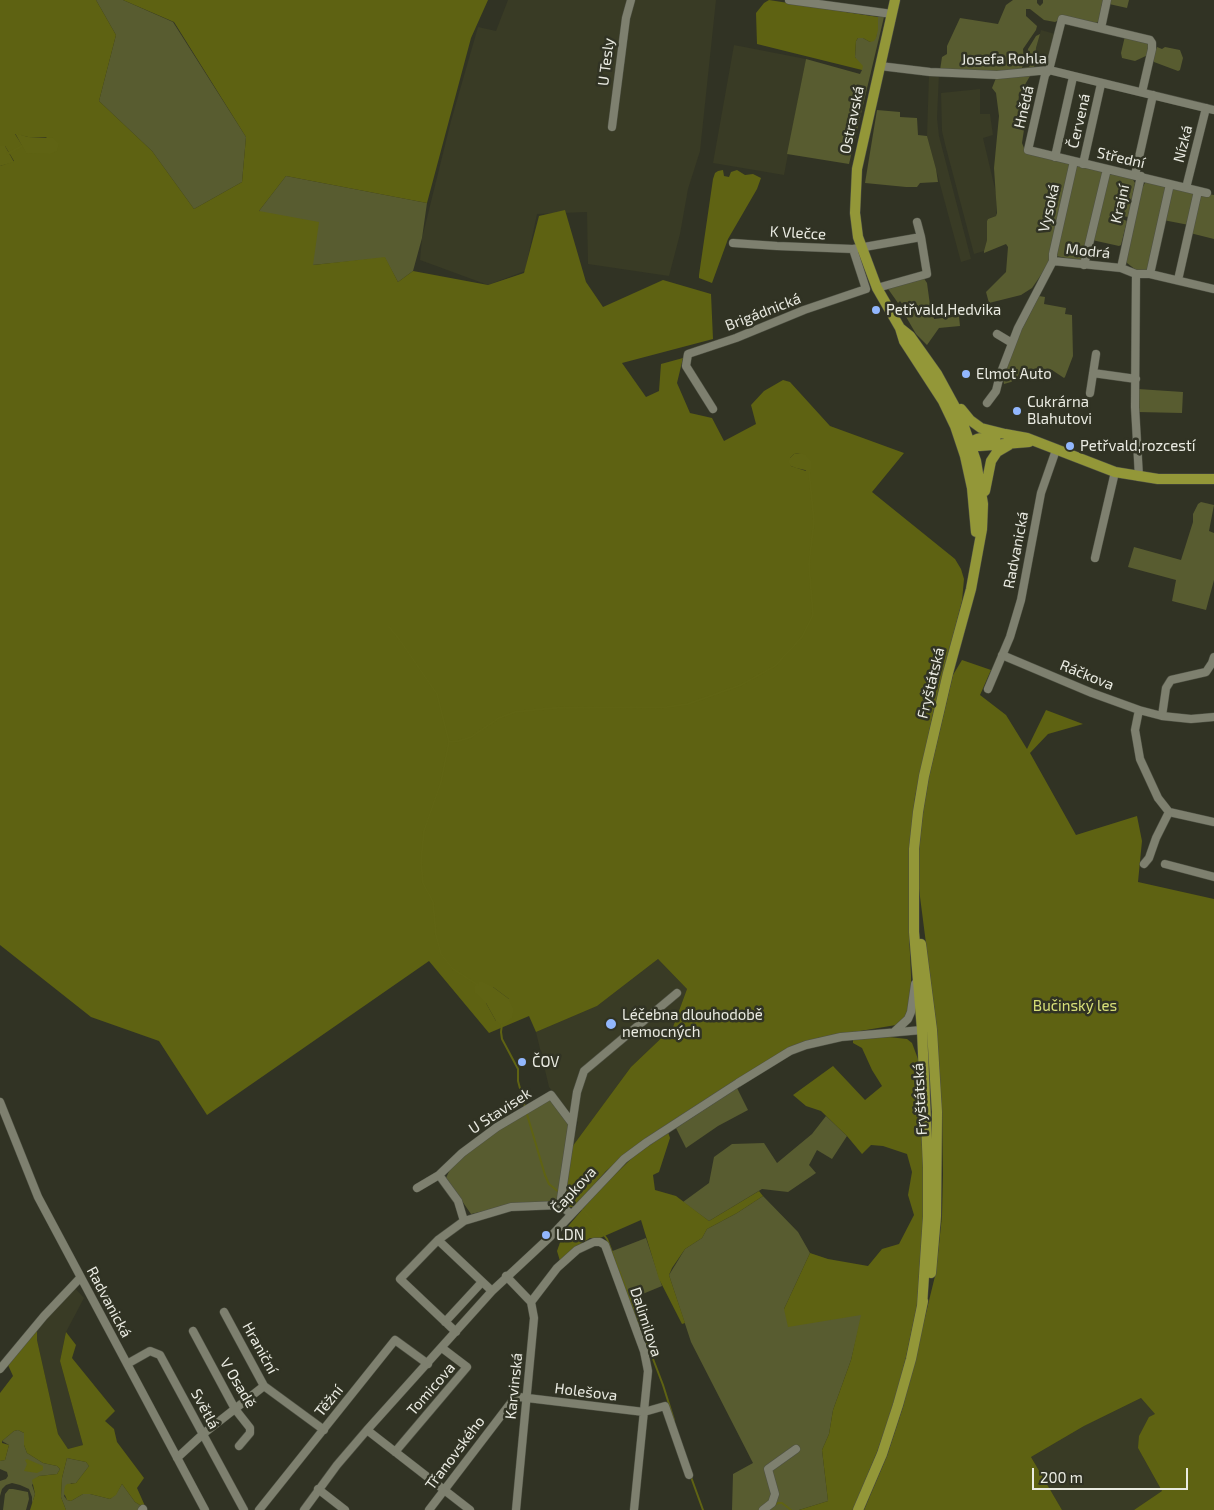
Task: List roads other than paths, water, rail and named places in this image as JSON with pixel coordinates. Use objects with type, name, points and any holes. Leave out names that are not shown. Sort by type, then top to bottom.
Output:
[{"type":"main road","name":"Ostravská","points":[[895,0],[857,169],[854,212],[858,237],[857,248],[900,328],[904,341],[943,401],[955,426],[965,456],[972,488],[978,550]]},
{"type":"main road","name":"Ostravská","points":[[900,328],[910,336],[937,374],[962,418],[980,483],[983,504],[982,529],[967,603]]},
{"type":"main road","points":[[953,402],[977,426],[987,430],[1024,437],[1115,472],[1139,477],[1174,480],[1214,479]]},
{"type":"main road","points":[[955,426],[970,444]]},
{"type":"main road","points":[[965,456],[970,444],[980,438],[1005,434]]},
{"type":"main road","points":[[983,504],[991,461],[997,452],[1013,443]]},
{"type":"main road","points":[[970,444],[1040,444]]},
{"type":"main road","name":"Fryštátská","points":[[922,1306],[928,1216],[928,1168],[922,1030],[914,932],[914,850],[924,776],[967,603]]},
{"type":"main road","name":"Fryštátská","points":[[858,1510],[882,1454],[898,1405],[911,1359],[931,1272],[936,1216],[937,1112],[930,1015],[914,890]]},
{"type":"street","name":"U Tesly","points":[[612,128],[626,18],[631,0]]},
{"type":"street","points":[[789,0],[892,14]]},
{"type":"street","points":[[1107,0],[1101,28],[1150,40],[1152,44],[1142,92]]},
{"type":"street","name":"Hnědá","points":[[1028,150],[1062,18],[1101,28]]},
{"type":"street","name":"Josefa Rohla","points":[[880,66],[930,72],[997,75],[1049,70],[1214,110]]},
{"type":"street","points":[[1055,157],[1074,77]]},
{"type":"street","name":"Červená","points":[[1083,164],[1102,84]]},
{"type":"street","name":"Krajní","points":[[1121,268],[1153,95]]},
{"type":"street","name":"Nízká","points":[[1186,188],[1206,108]]},
{"type":"street","name":"Střední","points":[[1028,150],[1206,193]]},
{"type":"street","name":"Vysoká","points":[[1053,261],[1074,162]]},
{"type":"street","points":[[1084,265],[1107,169]]},
{"type":"street","points":[[1150,274],[1170,184]]},
{"type":"street","points":[[1178,280],[1198,191]]},
{"type":"street","points":[[877,288],[927,274],[917,222]]},
{"type":"street","points":[[857,248],[921,237]]},
{"type":"street","name":"K Vlečce","points":[[733,243],[857,248]]},
{"type":"street","name":"Brigádnická","points":[[713,409],[686,366],[688,354],[736,338],[804,310],[866,290],[857,248]]},
{"type":"street","name":"Modrá","points":[[987,403],[996,391],[1012,342],[1046,271],[1053,261],[1121,268],[1136,274],[1150,274],[1214,289]]},
{"type":"street","points":[[1136,274],[1135,407],[1139,477]]},
{"type":"street","points":[[997,334],[1012,342]]},
{"type":"street","points":[[1090,393],[1096,354]]},
{"type":"street","points":[[1093,373],[1136,379]]},
{"type":"street","name":"Radvanická","points":[[1002,655],[1010,637],[1021,600],[1041,493],[1056,450]]},
{"type":"street","points":[[1095,558],[1115,472]]},
{"type":"street","points":[[988,689],[1002,655]]},
{"type":"street","name":"Ráčkova","points":[[1002,655],[1092,694],[1139,710],[1162,716],[1191,719],[1214,717]]},
{"type":"street","points":[[1162,716],[1166,688],[1171,680],[1206,672],[1214,657]]},
{"type":"street","points":[[1139,710],[1135,730],[1140,759],[1158,798],[1169,812],[1214,822]]},
{"type":"street","points":[[1144,864],[1149,858],[1156,838],[1169,812]]},
{"type":"street","points":[[1165,864],[1214,877]]},
{"type":"street","points":[[894,1032],[908,1019],[911,1012],[916,974]]},
{"type":"street","points":[[560,1205],[577,1092],[584,1071],[677,993]]},
{"type":"street","points":[[930,1015],[922,1030],[933,1052]]},
{"type":"street","name":"Čapkova","points":[[304,1510],[367,1430],[492,1291],[542,1244],[616,1167],[641,1146],[738,1082],[785,1054],[806,1045],[841,1037],[922,1030]]},
{"type":"street","name":"U Stavisek","points":[[417,1188],[439,1176],[462,1153],[497,1128],[550,1095],[572,1123]]},
{"type":"street","name":"Radvanická","points":[[0,1102],[38,1197],[205,1510]]},
{"type":"street","points":[[439,1176],[458,1201],[464,1221]]},
{"type":"street","points":[[456,1332],[400,1279],[438,1240],[464,1221],[511,1207],[560,1205],[571,1214]]},
{"type":"street","points":[[438,1240],[492,1291]]},
{"type":"street","name":"Dalimilova","points":[[532,1302],[557,1268],[577,1250],[594,1242],[600,1242],[605,1245],[644,1351],[648,1371],[634,1510]]},
{"type":"street","points":[[506,1276],[532,1302]]},
{"type":"street","points":[[0,1369],[44,1316],[80,1278]]},
{"type":"street","points":[[445,1322],[482,1282]]},
{"type":"street","name":"Karvinská","points":[[516,1510],[534,1318],[532,1302]]},
{"type":"street","name":"Hraniční","points":[[224,1312],[264,1386],[324,1430]]},
{"type":"street","name":"V Osadě","points":[[193,1331],[234,1409],[250,1428],[250,1433],[240,1446]]},
{"type":"street","name":"Těžní","points":[[259,1510],[395,1340],[428,1364]]},
{"type":"street","name":"Tomicova","points":[[395,1452],[467,1367],[442,1348]]},
{"type":"street","name":"Světlá","points":[[127,1364],[150,1351],[160,1355],[244,1510]]},
{"type":"street","points":[[178,1458],[203,1434],[264,1386]]},
{"type":"street","name":"Třanovského","points":[[429,1510],[513,1400],[519,1397],[526,1398]]},
{"type":"street","name":"Holešova","points":[[526,1398],[644,1412],[665,1406],[689,1475]]},
{"type":"street","points":[[367,1430],[470,1510]]},
{"type":"street","points":[[763,1510],[772,1503],[775,1494],[768,1469],[796,1449]]},
{"type":"street","points":[[318,1490],[345,1510]]},
{"type":"waterway","points":[[7,154],[22,146]]},
{"type":"waterway","points":[[478,985],[453,969],[441,954],[436,935],[433,902],[423,883],[421,861],[424,831],[441,782],[449,742],[471,737],[499,718],[515,712],[553,708],[667,707],[688,704],[741,685],[775,666],[802,637],[813,615],[809,564],[814,521],[809,471]]},
{"type":"waterway","points":[[389,627],[437,694],[449,742]]},
{"type":"waterway","points":[[502,1024],[502,1039],[518,1069],[518,1081],[525,1107]]},
{"type":"waterway","points":[[526,1111],[545,1175],[549,1184],[560,1193]]},
{"type":"waterway","points":[[564,1196],[576,1204]]},
{"type":"waterway","points":[[580,1207],[593,1221]]},
{"type":"waterway","points":[[598,1227],[607,1239],[663,1385],[674,1420]]},
{"type":"waterway","points":[[691,1477],[703,1510]]},
{"type":"waterway","points":[[774,1505],[782,1503],[791,1510]]},
{"type":"place","name":"Petřvald,Hedvika","points":[[876,310]]},
{"type":"place","name":"Elmot Auto","points":[[966,374]]},
{"type":"place","name":"Cukrárna Blahutovi","points":[[1017,411]]},
{"type":"place","name":"Petřvald,rozcestí","points":[[1070,446]]},
{"type":"place","name":"Léčebna dlouhodobě nemocných","points":[[611,1024]]},
{"type":"place","name":"ČOV","points":[[522,1062]]},
{"type":"place","name":"LDN","points":[[546,1235]]},
{"type":"park label","name":"Bučinský les","points":[[1075,1006]]}]
